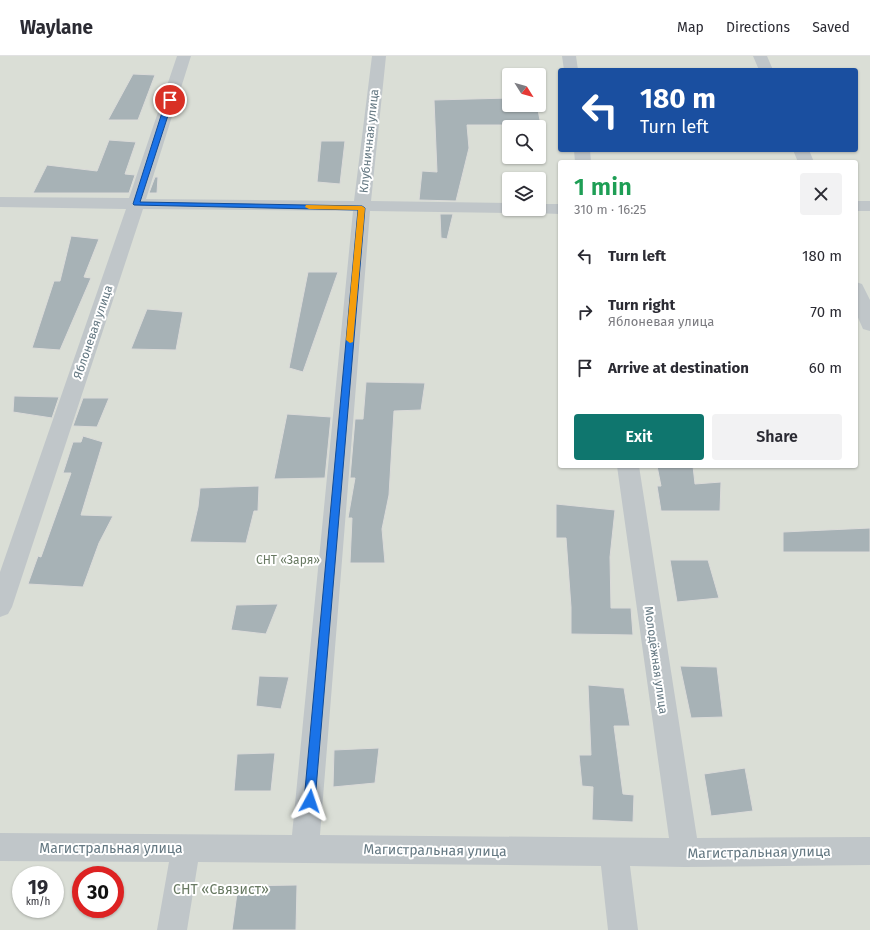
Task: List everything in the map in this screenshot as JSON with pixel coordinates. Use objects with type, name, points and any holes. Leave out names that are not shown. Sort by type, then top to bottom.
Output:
[{"type":"street","name":"Яблоневая улица","points":[[0,607],[136,204],[184,56]]},
{"type":"street","name":"Клубничная улица","points":[[306,848],[362,208],[378,56]]},
{"type":"street","points":[[569,56],[571,68]]},
{"type":"street","points":[[760,56],[765,68]]},
{"type":"street","points":[[0,202],[362,208],[502,208]]},
{"type":"street","points":[[858,206],[870,206]]},
{"type":"street","points":[[546,208],[558,209]]},
{"type":"street","points":[[858,293],[870,325]]},
{"type":"street","name":"Молодёжная улица","points":[[628,468],[685,853]]},
{"type":"street","name":"Магистральная улица","points":[[0,848],[306,848],[685,853],[870,851]]},
{"type":"street","points":[[172,930],[186,848]]},
{"type":"street","points":[[614,852],[623,930]]},
{"type":"green space","name":"СНТ «Заря»","points":[[0,56],[870,56],[870,930],[0,930]]},
{"type":"building","points":[[133,74],[155,75],[138,120],[108,120]]},
{"type":"building","points":[[502,98],[502,112],[538,112],[540,120],[502,120],[502,125],[467,125],[469,148],[456,201],[419,200],[422,171],[437,172],[434,100]]},
{"type":"building","points":[[109,140],[136,142],[125,174],[135,175],[129,193],[33,193],[47,165],[97,171]]},
{"type":"building","points":[[321,141],[345,141],[340,184],[317,182]]},
{"type":"building","points":[[155,177],[158,177],[157,193],[149,193]]},
{"type":"building","points":[[440,214],[453,214],[447,239],[441,238]]},
{"type":"building","points":[[71,236],[99,239],[84,277],[91,278],[60,350],[32,348],[54,281],[60,281]]},
{"type":"building","points":[[308,272],[338,272],[303,372],[289,368]]},
{"type":"building","points":[[147,309],[183,312],[176,350],[131,349]]},
{"type":"building","points":[[366,382],[425,383],[421,410],[394,411],[389,495],[382,529],[385,563],[350,563],[352,518],[348,518],[355,478],[350,478],[355,419],[363,419]]},
{"type":"building","points":[[14,396],[59,397],[52,418],[13,412]]},
{"type":"building","points":[[83,398],[109,398],[97,427],[73,426]]},
{"type":"building","points":[[287,414],[331,417],[325,478],[274,479]]},
{"type":"building","points":[[83,436],[103,442],[81,515],[113,516],[99,543],[83,587],[28,584],[38,556],[41,557],[71,473],[63,473],[73,442],[81,442]]},
{"type":"building","points":[[657,468],[693,468],[695,484],[721,482],[720,511],[661,511],[657,486],[661,486]]},
{"type":"building","points":[[259,486],[258,511],[254,511],[246,543],[190,542],[198,507],[200,488]]},
{"type":"building","points":[[556,504],[615,510],[610,557],[611,608],[631,608],[633,635],[571,634],[571,607],[566,538],[556,538]]},
{"type":"building","points":[[870,528],[870,552],[783,552],[783,532]]},
{"type":"building","points":[[670,560],[708,560],[719,598],[677,602]]},
{"type":"building","points":[[278,604],[266,634],[231,630],[236,605]]},
{"type":"building","points":[[680,666],[717,667],[723,717],[691,718]]},
{"type":"building","points":[[259,676],[289,677],[281,709],[256,706]]},
{"type":"building","points":[[588,685],[624,688],[630,726],[614,726],[623,794],[634,795],[633,822],[592,820],[593,787],[582,786],[579,755],[591,755]]},
{"type":"building","points":[[379,748],[375,783],[333,787],[334,750]]},
{"type":"building","points":[[275,753],[271,791],[234,791],[237,754]]},
{"type":"building","points":[[745,768],[753,811],[711,816],[704,774]]},
{"type":"building","points":[[297,885],[296,930],[232,930],[238,886]]},
{"type":"slow traffic","points":[[309,207],[362,208],[350,340]]},
{"type":"route","points":[[170,100],[136,204],[362,208],[310,801]]},
{"type":"park label","name":"СНТ «Связист»","points":[[221,889]]}]
